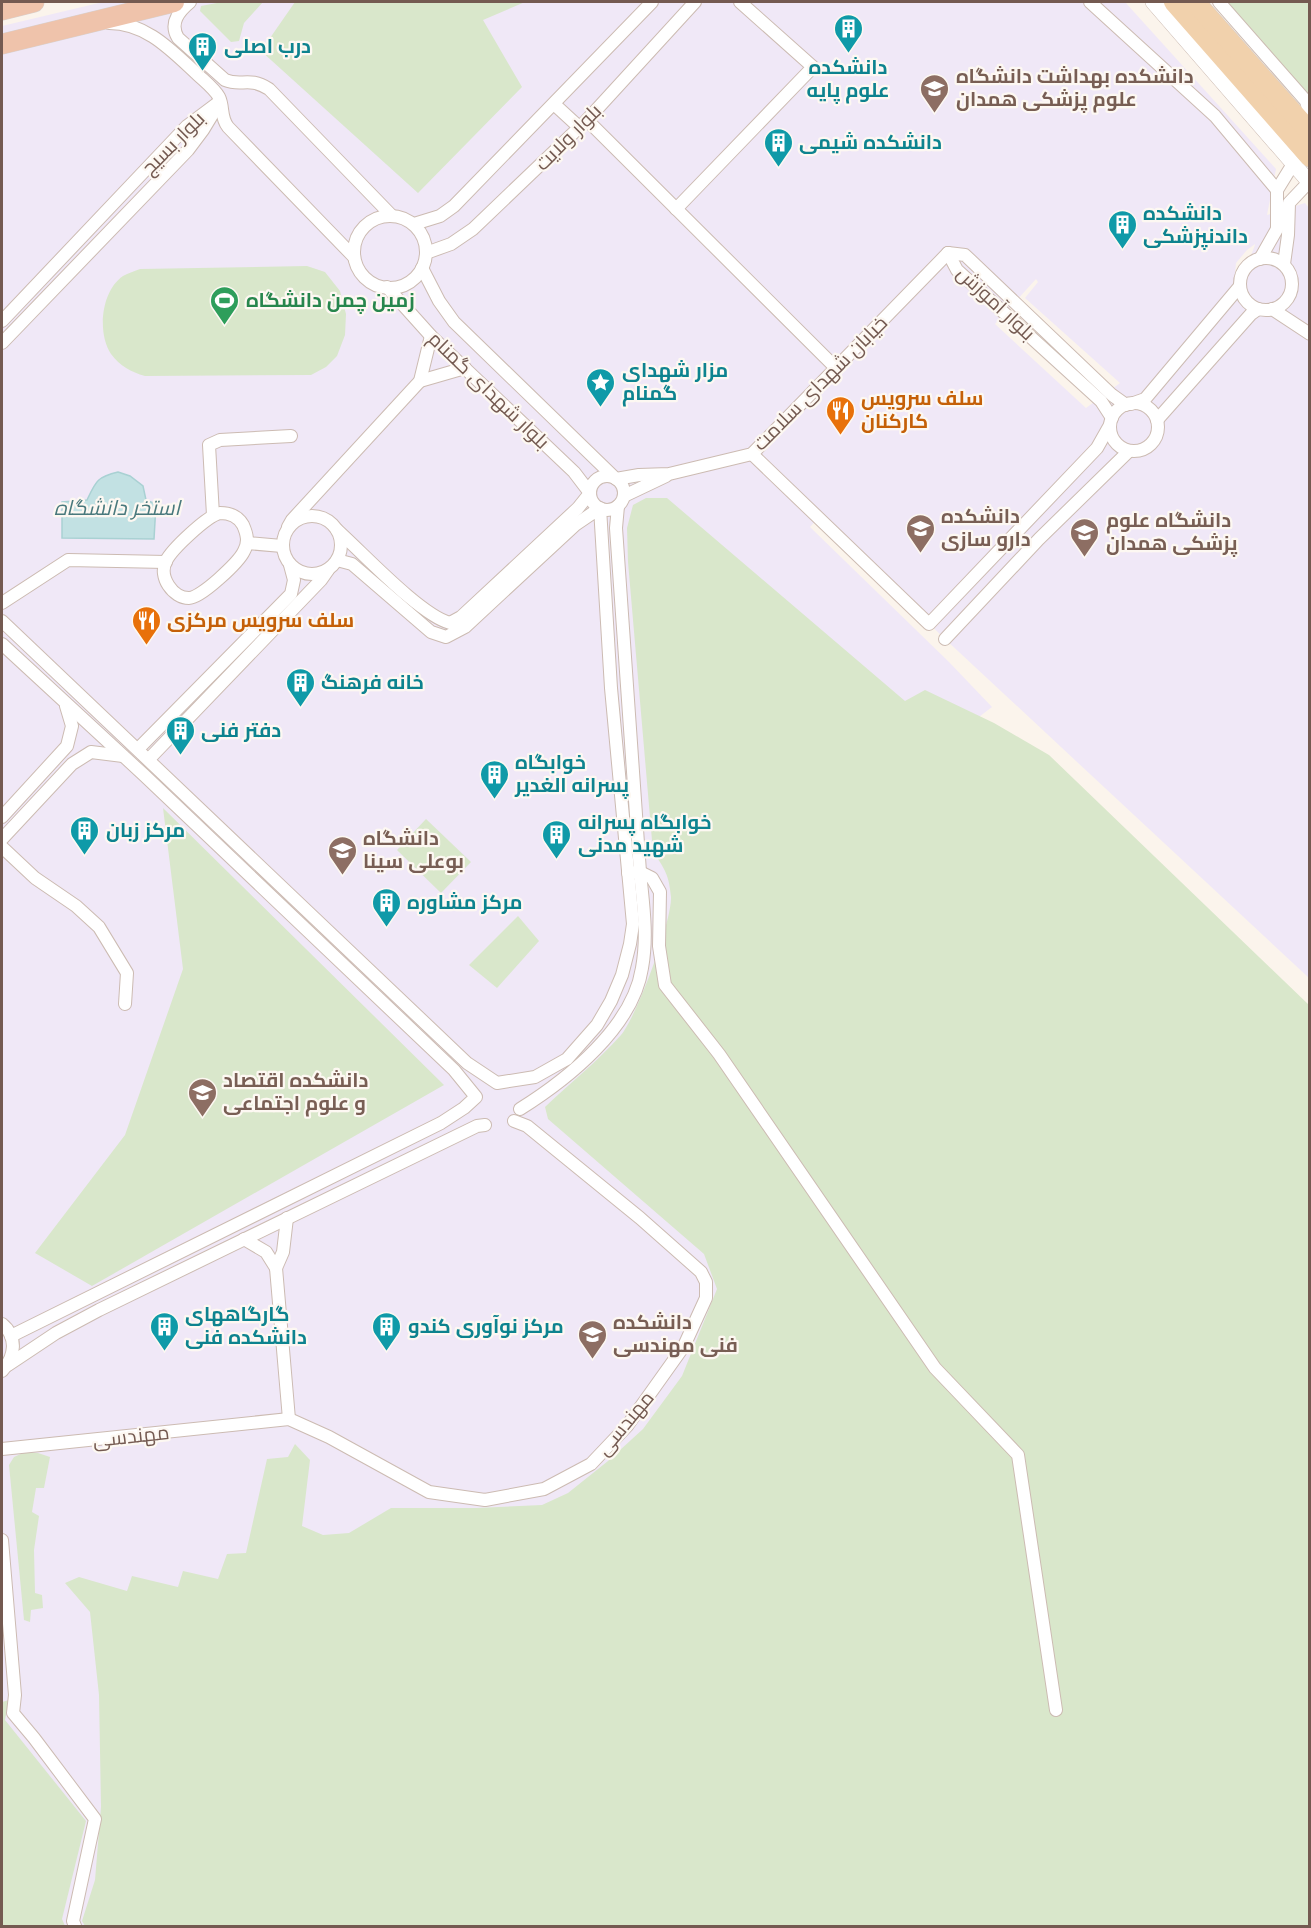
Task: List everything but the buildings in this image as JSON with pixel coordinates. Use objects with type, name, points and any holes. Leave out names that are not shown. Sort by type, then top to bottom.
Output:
[{"type":"highway","points":[[2,10],[34,2]]},
{"type":"highway","points":[[2,44],[174,2]]},
{"type":"main road","points":[[1174,2],[1303,158]]},
{"type":"main road","points":[[1195,2],[1310,132]]},
{"type":"street","points":[[190,2],[182,9],[176,20],[175,31],[178,38],[225,80],[233,83],[257,82],[269,89],[392,216]]},
{"type":"street","name":"بلوار ولایت","points":[[414,224],[440,216],[454,206],[652,2]]},
{"type":"street","points":[[676,209],[813,68],[740,2]]},
{"type":"street","points":[[1090,2],[1215,116],[1278,190]]},
{"type":"street","points":[[1153,2],[1303,158],[1309,183],[1289,203],[1284,264]]},
{"type":"street","points":[[1219,2],[1306,101],[1310,115]]},
{"type":"street","name":"بلوار ولایت","points":[[426,254],[451,244],[473,229],[583,124],[691,3]]},
{"type":"street","points":[[87,24],[119,23],[147,32],[173,52],[215,92],[220,101],[222,118],[228,128],[354,257]]},
{"type":"street","name":"بلوار بسیج","points":[[2,321],[187,126],[220,101]]},
{"type":"street","name":"بلوار بسیج","points":[[2,343],[188,150],[220,101]]},
{"type":"street","points":[[555,104],[583,124],[676,209],[836,368]]},
{"type":"street","points":[[1260,258],[1277,229],[1278,190],[1303,158]]},
{"type":"street","points":[[392,216],[404,218],[414,224],[421,232],[425,243],[426,254],[422,268],[411,281],[402,286],[387,287],[371,283],[357,267],[354,257],[357,239],[367,224],[377,218],[392,216]]},
{"type":"street","name":"خیابان شهدای سلامت","points":[[616,479],[639,475],[669,474],[752,454],[948,253]]},
{"type":"street","name":"بلوار آموزش","points":[[948,253],[965,255],[1112,395],[1128,404]]},
{"type":"street","name":"بلوار آموزش","points":[[948,253],[957,270],[1101,401],[1111,421]]},
{"type":"street","points":[[752,454],[929,624],[1097,448],[1116,412],[1128,404],[1145,399],[1240,286],[1243,272],[1253,261],[1260,258],[1276,260],[1284,264],[1292,278],[1290,294],[1280,306],[1272,309],[1258,309],[1251,314],[1156,420]]},
{"type":"street","name":"بلوار شهدای گمنام","points":[[422,268],[439,301],[454,322],[616,479]]},
{"type":"street","points":[[1240,286],[1246,300],[1258,309]]},
{"type":"street","name":"بلوار شهدای گمنام","points":[[387,287],[431,336],[574,472],[590,493]]},
{"type":"street","points":[[1012,319],[1022,309]]},
{"type":"street","points":[[1272,309],[1310,334]]},
{"type":"street","points":[[138,749],[291,594],[294,580],[290,565],[284,556],[283,536],[292,520],[420,381],[431,336]]},
{"type":"street","points":[[420,381],[465,368]]},
{"type":"street","points":[[945,639],[1039,539],[1129,451],[1145,448],[1152,443],[1158,428],[1156,420],[1149,409],[1137,404],[1128,404]]},
{"type":"street","points":[[1111,421],[1111,432],[1117,444],[1129,451]]},
{"type":"street","points":[[213,515],[209,444],[220,440],[291,436]]},
{"type":"street","name":"خیابان شهدای سلامت","points":[[621,501],[669,474]]},
{"type":"street","points":[[2,621],[467,1063],[497,1083],[535,1077],[567,1059],[597,1025],[622,975],[633,924],[634,872],[616,528],[622,487],[616,479],[606,476],[597,480],[578,508],[461,617],[450,623],[440,620],[405,592],[323,517],[304,516],[295,520],[288,527]]},
{"type":"street","points":[[590,493],[593,502],[600,508],[609,510],[621,501]]},
{"type":"street","points":[[337,560],[352,564],[431,632],[446,637],[465,627],[575,525],[600,508]]},
{"type":"street","points":[[520,1109],[546,1093],[607,1037],[628,1007],[642,970],[646,928],[634,872],[611,688],[600,508]]},
{"type":"street","points":[[227,513],[240,521],[247,533],[247,543],[243,554],[205,591],[196,596],[188,598],[179,596],[170,589],[164,577],[166,562],[202,522],[213,515],[227,513]]},
{"type":"street","points":[[149,759],[321,580],[337,560],[341,545],[338,530]]},
{"type":"street","points":[[247,543],[282,546]]},
{"type":"street","points":[[2,603],[69,560],[166,562]]},
{"type":"street","points":[[290,565],[308,574],[318,574],[328,570]]},
{"type":"street","points":[[2,645],[123,756],[454,1070],[476,1097],[441,1123],[11,1336]]},
{"type":"street","points":[[2,817],[67,746],[72,726],[66,705]]},
{"type":"street","points":[[2,839],[72,764],[91,752],[123,756]]},
{"type":"street","points":[[2,847],[34,878],[76,906],[99,927],[127,973],[125,1004]]},
{"type":"street","points":[[634,872],[652,878],[660,892],[659,946],[665,985],[719,1054],[935,1368],[1018,1455],[1056,1710]]},
{"type":"street","name":"مهندسی","points":[[2,1449],[289,1419],[329,1437],[429,1492],[485,1500],[544,1489],[591,1464],[627,1426],[684,1346],[706,1298],[706,1282],[701,1272],[640,1218],[527,1126],[514,1121]]},
{"type":"street","points":[[5,1368],[56,1333],[287,1218],[477,1126],[485,1125]]},
{"type":"street","points":[[276,1268],[283,1252],[287,1218]]},
{"type":"street","points":[[244,1239],[266,1252],[276,1268],[289,1419]]},
{"type":"street","points":[[2,1324],[11,1336],[13,1346],[12,1356],[5,1368]]},
{"type":"street","points":[[2,1540],[15,1695],[13,1713],[95,1820],[73,1921],[75,1926]]},
{"type":"street","points":[[2,1696],[15,1695]]},
{"type":"shaded area","name":"دانشگاه بوعلی سینا","points":[[103,2],[1125,2],[1276,169],[1267,215],[1305,203],[1309,208],[1309,978],[945,639],[819,517],[810,527],[992,707],[937,749],[730,1181],[739,1926],[2,1926],[2,26]],"holes":[[[1255,245],[1232,305],[1236,263]],[[1036,279],[1038,282],[1025,298],[1120,383],[1086,408],[995,324]]]},
{"type":"green space","points":[[222,2],[263,2],[244,23],[239,41],[231,42],[200,11],[201,6]]},
{"type":"green space","points":[[295,2],[525,2],[483,20],[522,87],[418,193],[261,51]]},
{"type":"green space","points":[[1226,2],[1309,2],[1309,98]]},
{"type":"green space","name":"زمین چمن دانشگاه","points":[[307,266],[325,272],[340,291],[346,314],[345,335],[337,356],[326,367],[311,375],[145,376],[122,365],[111,354],[107,345],[103,324],[106,302],[116,283],[129,273],[140,269]]},
{"type":"green space","points":[[646,498],[667,498],[905,701],[925,690],[994,723],[1049,755],[1309,1005],[1309,1926],[85,1926],[82,1921],[95,1880],[101,1807],[99,1695],[90,1612],[65,1583],[79,1577],[127,1591],[132,1576],[178,1587],[183,1571],[218,1579],[227,1554],[246,1553],[267,1459],[288,1457],[295,1444],[310,1460],[302,1526],[323,1535],[349,1533],[391,1508],[542,1505],[568,1493],[643,1429],[682,1376],[717,1289],[704,1254],[548,1119],[545,1107],[603,1054],[628,1025],[660,946],[670,909],[668,878],[653,852],[628,562],[627,528],[633,505]]},
{"type":"green space","points":[[163,808],[444,1085],[92,1286],[35,1253],[125,1135],[183,969]]},
{"type":"green space","points":[[426,819],[471,862],[441,893],[397,850]]},
{"type":"green space","points":[[518,916],[539,941],[497,988],[469,965]]},
{"type":"green space","points":[[25,1452],[50,1457],[44,1488],[36,1488],[32,1512],[39,1516],[34,1550],[35,1593],[42,1595],[43,1608],[31,1610],[30,1622],[24,1620],[9,1465],[14,1457]]},
{"type":"green space","points":[[9,1700],[5,1720],[86,1821],[62,1919],[65,1926],[2,1926],[2,1702]]},
{"type":"water","name":"استخر دانشگاه","points":[[118,472],[130,476],[143,486],[146,500],[156,504],[154,539],[62,538],[62,502],[87,500],[98,481]]},
{"type":"place","name":"دانشکده علوم پایه","points":[[848,54]]},
{"type":"place","name":"درب اصلی","points":[[203,72]]},
{"type":"place","name":"دانشکده بهداشت دانشگاه علوم پزشکی همدان","points":[[935,114]]},
{"type":"place","name":"دانشکده شیمی","points":[[778,168]]},
{"type":"place","name":"دانشکده داندنپزشکی","points":[[1122,250]]},
{"type":"place","name":"زمین چمن دانشگاه","points":[[225,326]]},
{"type":"place","name":"مزار شهدای گمنام","points":[[601,408]]},
{"type":"place","name":"سلف سرویس کارکنان","points":[[840,436]]},
{"type":"place","name":"دانشکده دارو سازی","points":[[920,554]]},
{"type":"place","name":"دانشگاه علوم پزشکی همدان","points":[[1085,558]]},
{"type":"place","name":"سلف سرویس مرکزی","points":[[146,646]]},
{"type":"place","name":"خانه فرهنگ","points":[[300,708]]},
{"type":"place","name":"دفتر فنی","points":[[180,756]]},
{"type":"place","name":"خوابگاه پسرانه الغدیر","points":[[494,800]]},
{"type":"place","name":"مرکز زبان","points":[[85,856]]},
{"type":"place","name":"خوابگاه پسرانه شهید مدنی","points":[[557,860]]},
{"type":"place","name":"دانشگاه بوعلی سینا","points":[[342,876]]},
{"type":"place","name":"مرکز مشاوره","points":[[386,928]]},
{"type":"place","name":"دانشکده اقتصاد و علوم اجتماعی","points":[[202,1118]]},
{"type":"place","name":"گارگاههای دانشکده فنی","points":[[164,1352]]},
{"type":"place","name":"مرکز نوآوری کندو","points":[[387,1352]]},
{"type":"place","name":"دانشکده فنی مهندسی","points":[[592,1360]]}]
